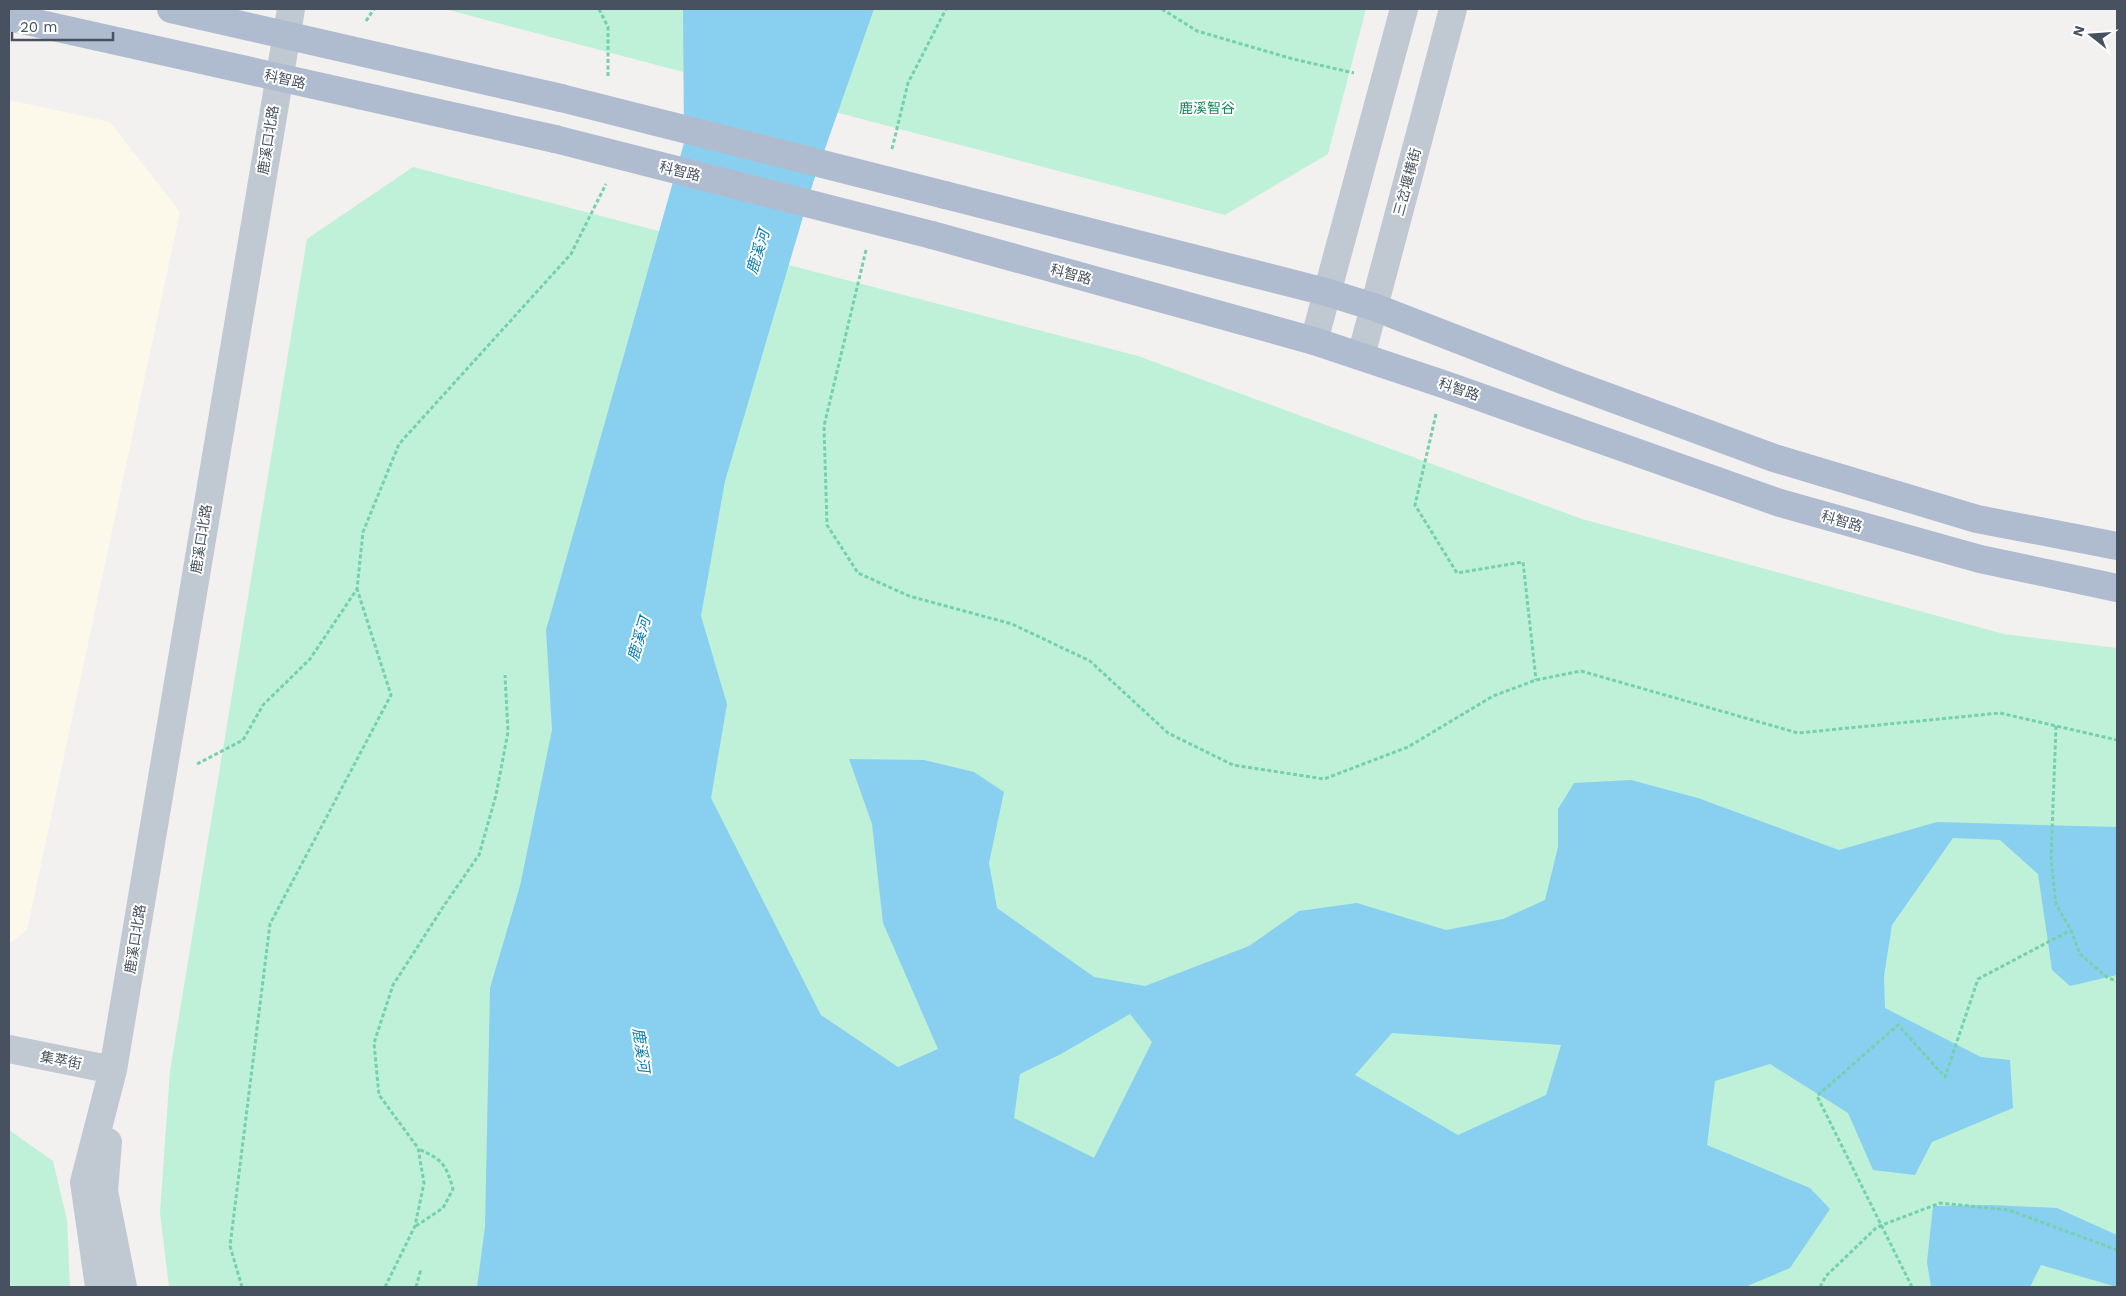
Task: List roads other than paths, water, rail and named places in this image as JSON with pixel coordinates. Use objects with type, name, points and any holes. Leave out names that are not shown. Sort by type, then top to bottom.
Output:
[{"type":"main road","points":[[171,9],[561,98],[1326,292],[1374,307],[1562,380],[1774,458],[1977,519],[2117,546]]},
{"type":"main road","name":"科智路","points":[[9,16],[555,139],[932,236],[1314,341],[1443,384],[1780,503],[1980,559],[2117,588]]},
{"type":"street","name":"鹿溪口北路","points":[[99,1287],[84,1182],[113,1070],[278,77],[291,9]]},
{"type":"street","points":[[1314,341],[1404,9]]},
{"type":"street","name":"三岔堰横街","points":[[1361,356],[1453,9]]},
{"type":"street","name":"集萃街","points":[[9,1049],[113,1070]]},
{"type":"street","name":"鹿溪口北路","points":[[113,1070],[104,1191],[123,1287]]},
{"type":"water","name":"鹿溪河","points":[[683,9],[874,9],[813,183],[725,481],[701,616],[727,704],[711,798],[821,1015],[898,1067],[938,1049],[883,923],[872,824],[849,759],[924,760],[974,772],[1004,792],[989,863],[997,908],[1094,977],[1145,986],[1249,946],[1299,911],[1357,903],[1446,930],[1503,919],[1545,900],[1558,847],[1558,809],[1574,783],[1631,780],[1698,798],[1839,850],[1937,822],[2117,827],[2117,975],[2070,986],[2052,970],[2038,874],[2000,840],[1953,838],[1892,925],[1884,976],[1885,1008],[1981,1057],[2010,1060],[2013,1108],[1932,1142],[1915,1175],[1873,1170],[1848,1113],[1770,1064],[1715,1081],[1707,1145],[1810,1188],[1830,1209],[1790,1268],[1745,1287],[477,1287],[485,1227],[490,988],[520,886],[552,730],[546,630],[684,143]],"holes":[[[1130,1014],[1152,1042],[1094,1158],[1014,1118],[1020,1074],[1061,1054]],[[1392,1033],[1561,1045],[1546,1095],[1458,1135],[1355,1075]]]},
{"type":"water","points":[[1991,1205],[2057,1208],[2117,1235],[2117,1287],[2041,1265],[2030,1287],[1931,1287],[1927,1262],[1933,1206]]},
{"type":"park label","name":"鹿溪智谷","points":[[1207,108]]}]
